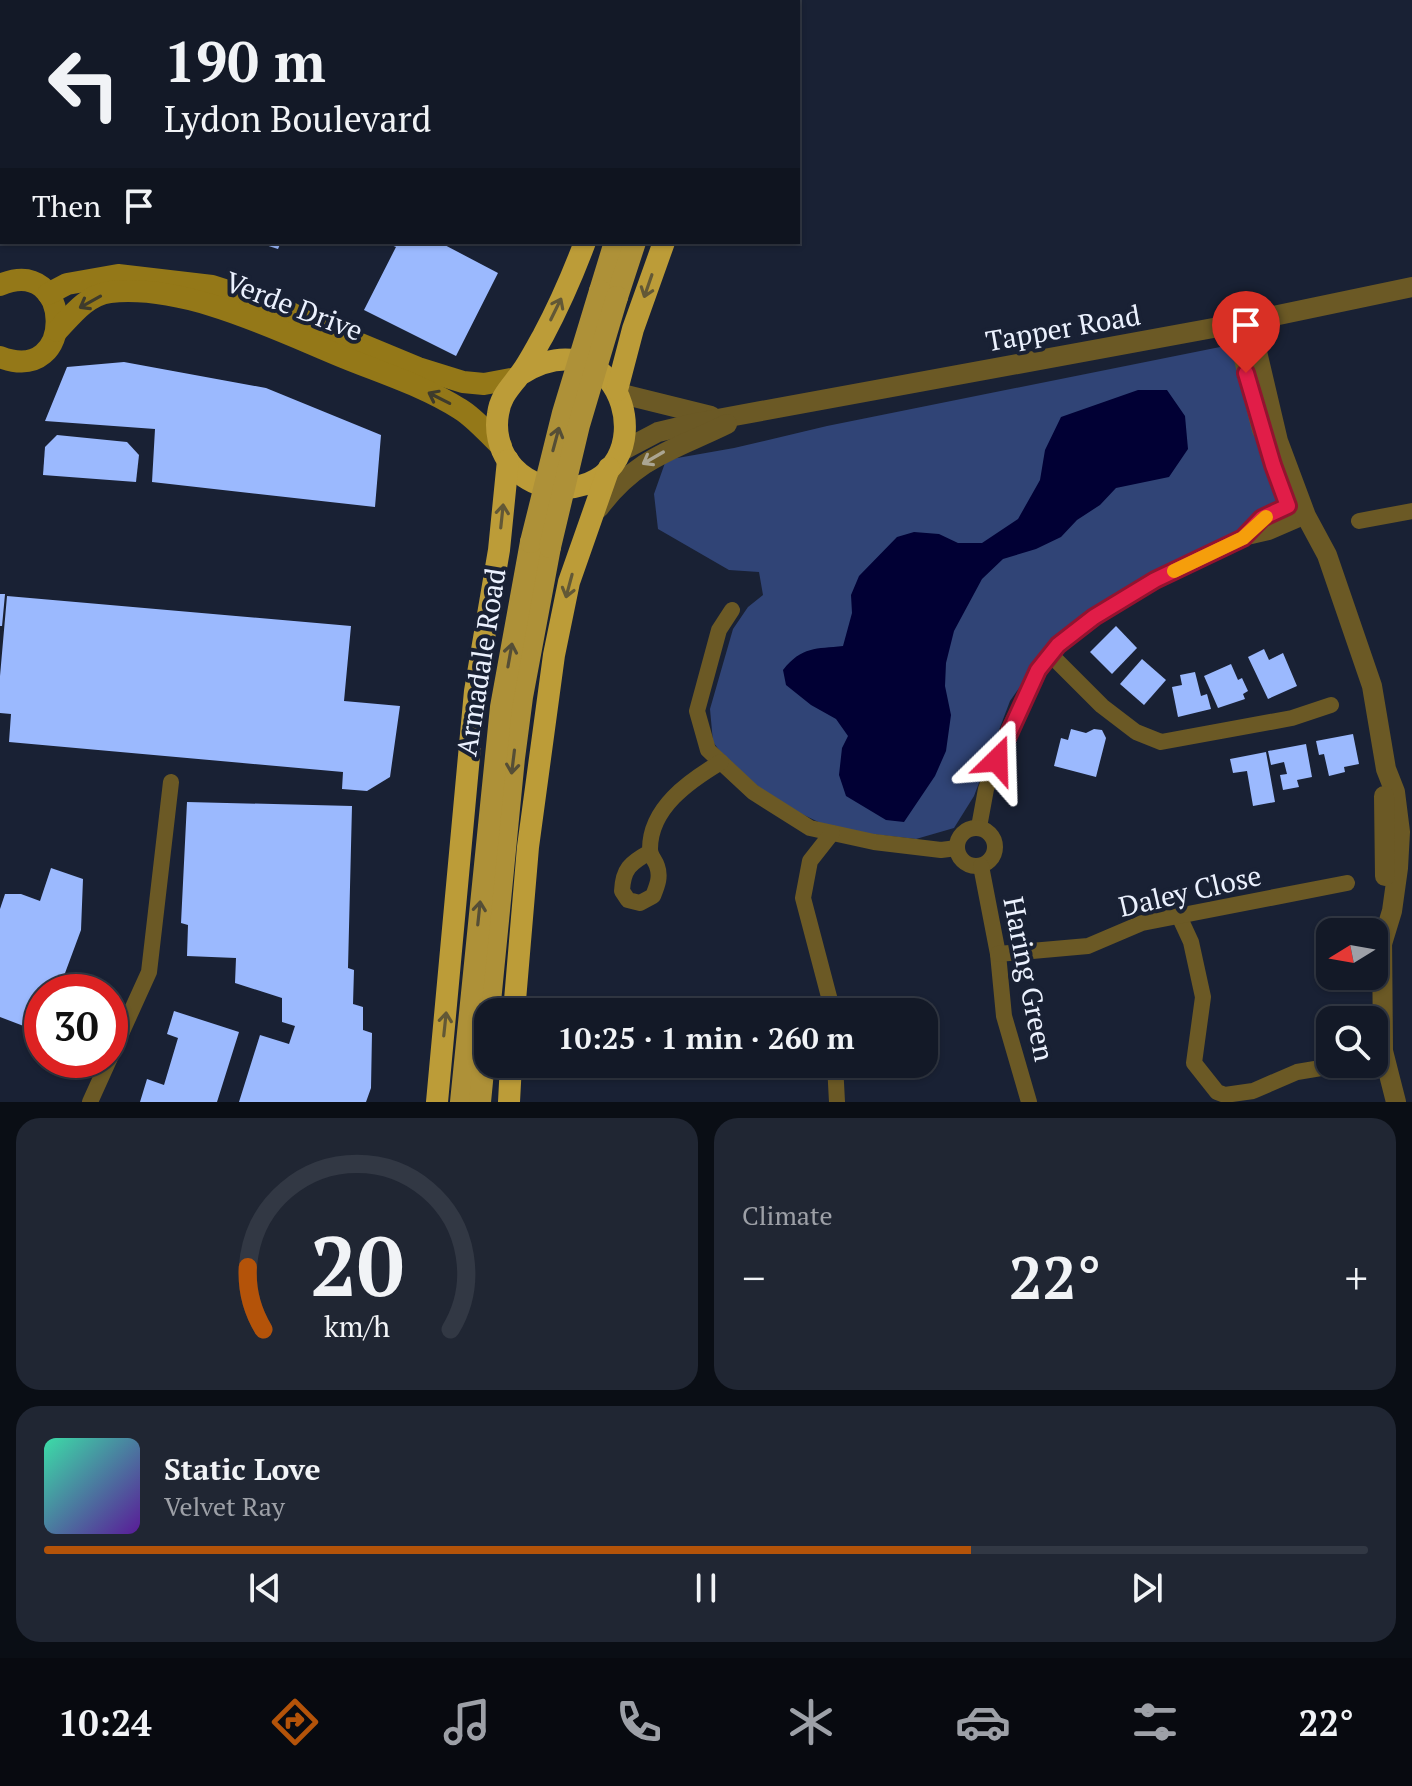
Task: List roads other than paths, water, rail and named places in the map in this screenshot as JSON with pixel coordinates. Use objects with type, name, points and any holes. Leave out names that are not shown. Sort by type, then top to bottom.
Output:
[{"type":"highway","points":[[584,244],[544,334],[502,399],[497,430],[504,453],[521,475],[537,485],[557,489],[576,488],[594,481],[615,460]]},
{"type":"highway","points":[[618,392],[633,329],[663,244]]},
{"type":"highway","points":[[515,998],[528,847],[554,655],[569,582],[626,432],[625,412],[618,392],[607,378],[592,367],[555,359],[537,364],[519,376]]},
{"type":"highway","name":"Armadale Road","points":[[437,1102],[475,691],[499,550],[504,453]]},
{"type":"highway","points":[[509,1102],[510,1078]]},
{"type":"main road","name":"Armadale Road","points":[[461,1102],[500,719],[540,544],[579,425],[608,294],[615,244]]},
{"type":"main road","name":"Armadale Road","points":[[608,294],[634,244]]},
{"type":"main road","name":"Verde Drive","points":[[48,294],[67,284],[118,275],[212,286],[284,309],[307,322],[418,368],[463,382],[484,384],[519,376]]},
{"type":"main road","points":[[0,285],[21,280],[33,283],[48,294],[58,317],[57,331]]},
{"type":"main road","name":"Verde Drive","points":[[0,357],[17,361],[43,353],[57,331],[81,304],[108,292],[159,294],[199,302],[257,320],[411,383],[462,410],[504,453]]},
{"type":"main road","name":"Armadale Road","points":[[490,998],[514,758],[540,544]]},
{"type":"main road","points":[[480,1102],[482,1078]]},
{"type":"street","name":"Tapper Road","points":[[615,460],[658,432],[1242,323],[1412,287]]},
{"type":"street","points":[[1242,323],[1267,426],[1315,562],[1340,596],[1372,686],[1386,769],[1395,792],[1399,857],[1392,911],[1381,947],[1383,1051],[1396,1102]]},
{"type":"street","name":"Tapper Road","points":[[618,392],[723,418]]},
{"type":"street","points":[[595,512],[615,486],[637,467],[669,449],[749,414]]},
{"type":"street","points":[[979,827],[986,789],[1008,731],[1038,670],[1058,645],[1094,617],[1155,580],[1243,538],[1269,532],[1297,511]]},
{"type":"street","points":[[1359,521],[1412,511]]},
{"type":"street","points":[[732,610],[719,630],[697,711],[708,750],[753,792],[810,828],[874,842],[941,850],[957,848]]},
{"type":"street","points":[[1050,654],[1102,706],[1136,732],[1161,742],[1292,718],[1331,705]]},
{"type":"street","points":[[650,852],[655,820],[690,781],[721,762]]},
{"type":"street","points":[[128,1019],[149,972],[171,782]]},
{"type":"street","points":[[979,827],[992,835],[996,843],[993,857],[981,866],[970,865],[959,857],[957,848],[960,836],[969,828],[979,827]]},
{"type":"street","points":[[829,998],[803,898],[810,861],[832,833]]},
{"type":"street","name":"Haring Green","points":[[981,866],[998,954],[1004,1016],[1029,1102]]},
{"type":"street","name":"Daley Close","points":[[998,954],[1088,946],[1142,923],[1347,883]]},
{"type":"street","points":[[1179,916],[1191,942],[1203,997],[1194,1063],[1217,1092],[1225,1095],[1253,1091],[1297,1072],[1316,1069]]},
{"type":"street","points":[[90,1102],[101,1078]]},
{"type":"street","points":[[836,1078],[837,1102]]}]
